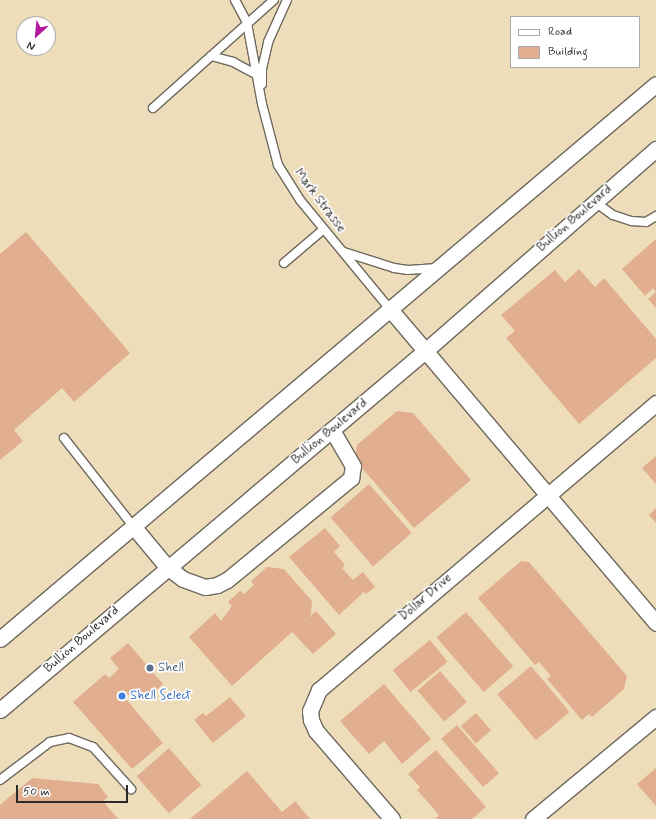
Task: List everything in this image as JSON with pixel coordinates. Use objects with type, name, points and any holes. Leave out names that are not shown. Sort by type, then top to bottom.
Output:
[{"type":"street","points":[[0,639],[318,371],[389,308],[656,84]]},
{"type":"street","name":"Bullion Boulevard","points":[[0,710],[167,567],[425,351],[656,149]]},
{"type":"street","points":[[389,308],[656,623]]},
{"type":"street","name":"Dollar Drive","points":[[392,819],[316,731],[310,720],[312,703],[319,690],[656,403]]},
{"type":"street","points":[[133,526],[167,567],[197,585],[205,588],[217,585],[227,580],[330,497],[351,478],[353,472],[351,461],[332,430]]},
{"type":"street","points":[[533,819],[656,717]]},
{"type":"lane","name":"Mark Strasse","points":[[235,0],[247,23],[262,104],[278,165],[300,200],[389,308]]},
{"type":"lane","points":[[152,108],[274,0]]},
{"type":"lane","points":[[262,104],[262,69],[268,42],[287,0]]},
{"type":"lane","points":[[211,56],[234,62],[256,74]]},
{"type":"lane","points":[[595,202],[613,215],[632,221],[646,222],[656,216]]},
{"type":"lane","points":[[284,263],[324,228]]},
{"type":"lane","points":[[341,251],[394,268],[408,270],[438,267]]},
{"type":"lane","points":[[64,438],[133,526]]},
{"type":"lane","points":[[0,780],[50,742],[69,738],[93,747],[131,789]]},
{"type":"building","points":[[26,232],[130,353],[74,402],[62,388],[14,430],[23,441],[0,460],[0,254]]},
{"type":"building","points":[[656,239],[656,292],[653,288],[645,296],[622,269]]},
{"type":"building","points":[[579,269],[595,287],[604,278],[656,339],[656,358],[579,424],[506,338],[515,331],[501,315],[555,270],[565,282]]},
{"type":"building","points":[[656,292],[656,308],[648,299]]},
{"type":"building","points":[[397,411],[413,413],[471,480],[414,528],[355,460],[357,445]]},
{"type":"building","points":[[656,456],[656,484],[642,468]]},
{"type":"building","points":[[369,484],[412,533],[373,567],[331,517]]},
{"type":"building","points":[[656,508],[656,523],[649,515]]},
{"type":"building","points":[[325,528],[340,546],[334,552],[345,565],[342,568],[353,580],[363,572],[375,587],[366,594],[364,592],[339,615],[289,557]]},
{"type":"building","points":[[521,561],[529,562],[627,676],[624,689],[592,717],[589,714],[582,720],[547,679],[551,676],[539,662],[535,665],[478,598]]},
{"type":"building","points":[[267,567],[284,569],[312,601],[311,615],[295,630],[316,611],[336,634],[313,654],[292,632],[232,686],[189,637],[215,613],[221,621],[232,606],[228,602],[240,591],[244,594],[254,585],[251,581]]},
{"type":"building","points":[[466,612],[513,666],[484,692],[437,638]]},
{"type":"building","points":[[430,640],[448,662],[410,692],[393,670]]},
{"type":"building","points":[[128,643],[163,684],[146,699],[136,688],[125,698],[163,743],[132,769],[73,702],[105,674],[109,678],[119,669],[110,658]]},
{"type":"building","points":[[531,666],[570,712],[536,740],[497,694]]},
{"type":"building","points":[[440,671],[467,702],[444,722],[417,691]]},
{"type":"building","points":[[384,684],[431,739],[402,764],[384,741],[369,754],[340,721]]},
{"type":"building","points":[[230,697],[246,716],[213,743],[194,720],[203,713],[206,716]]},
{"type":"building","points":[[476,713],[491,730],[476,743],[461,726]]},
{"type":"building","points":[[457,725],[499,773],[483,787],[441,739]]},
{"type":"building","points":[[169,748],[201,785],[169,813],[137,776]]},
{"type":"building","points":[[436,750],[486,807],[472,819],[435,819],[439,815],[417,790],[420,787],[408,774]]},
{"type":"building","points":[[656,768],[656,806],[637,784]]},
{"type":"building","points":[[247,771],[282,812],[295,801],[310,819],[190,819]]},
{"type":"building","points":[[32,778],[98,784],[108,797],[103,801],[118,819],[0,819],[0,805]]},
{"type":"place","name":"Shell","points":[[150,668]]},
{"type":"place","name":"Shell Select","points":[[122,696]]}]
